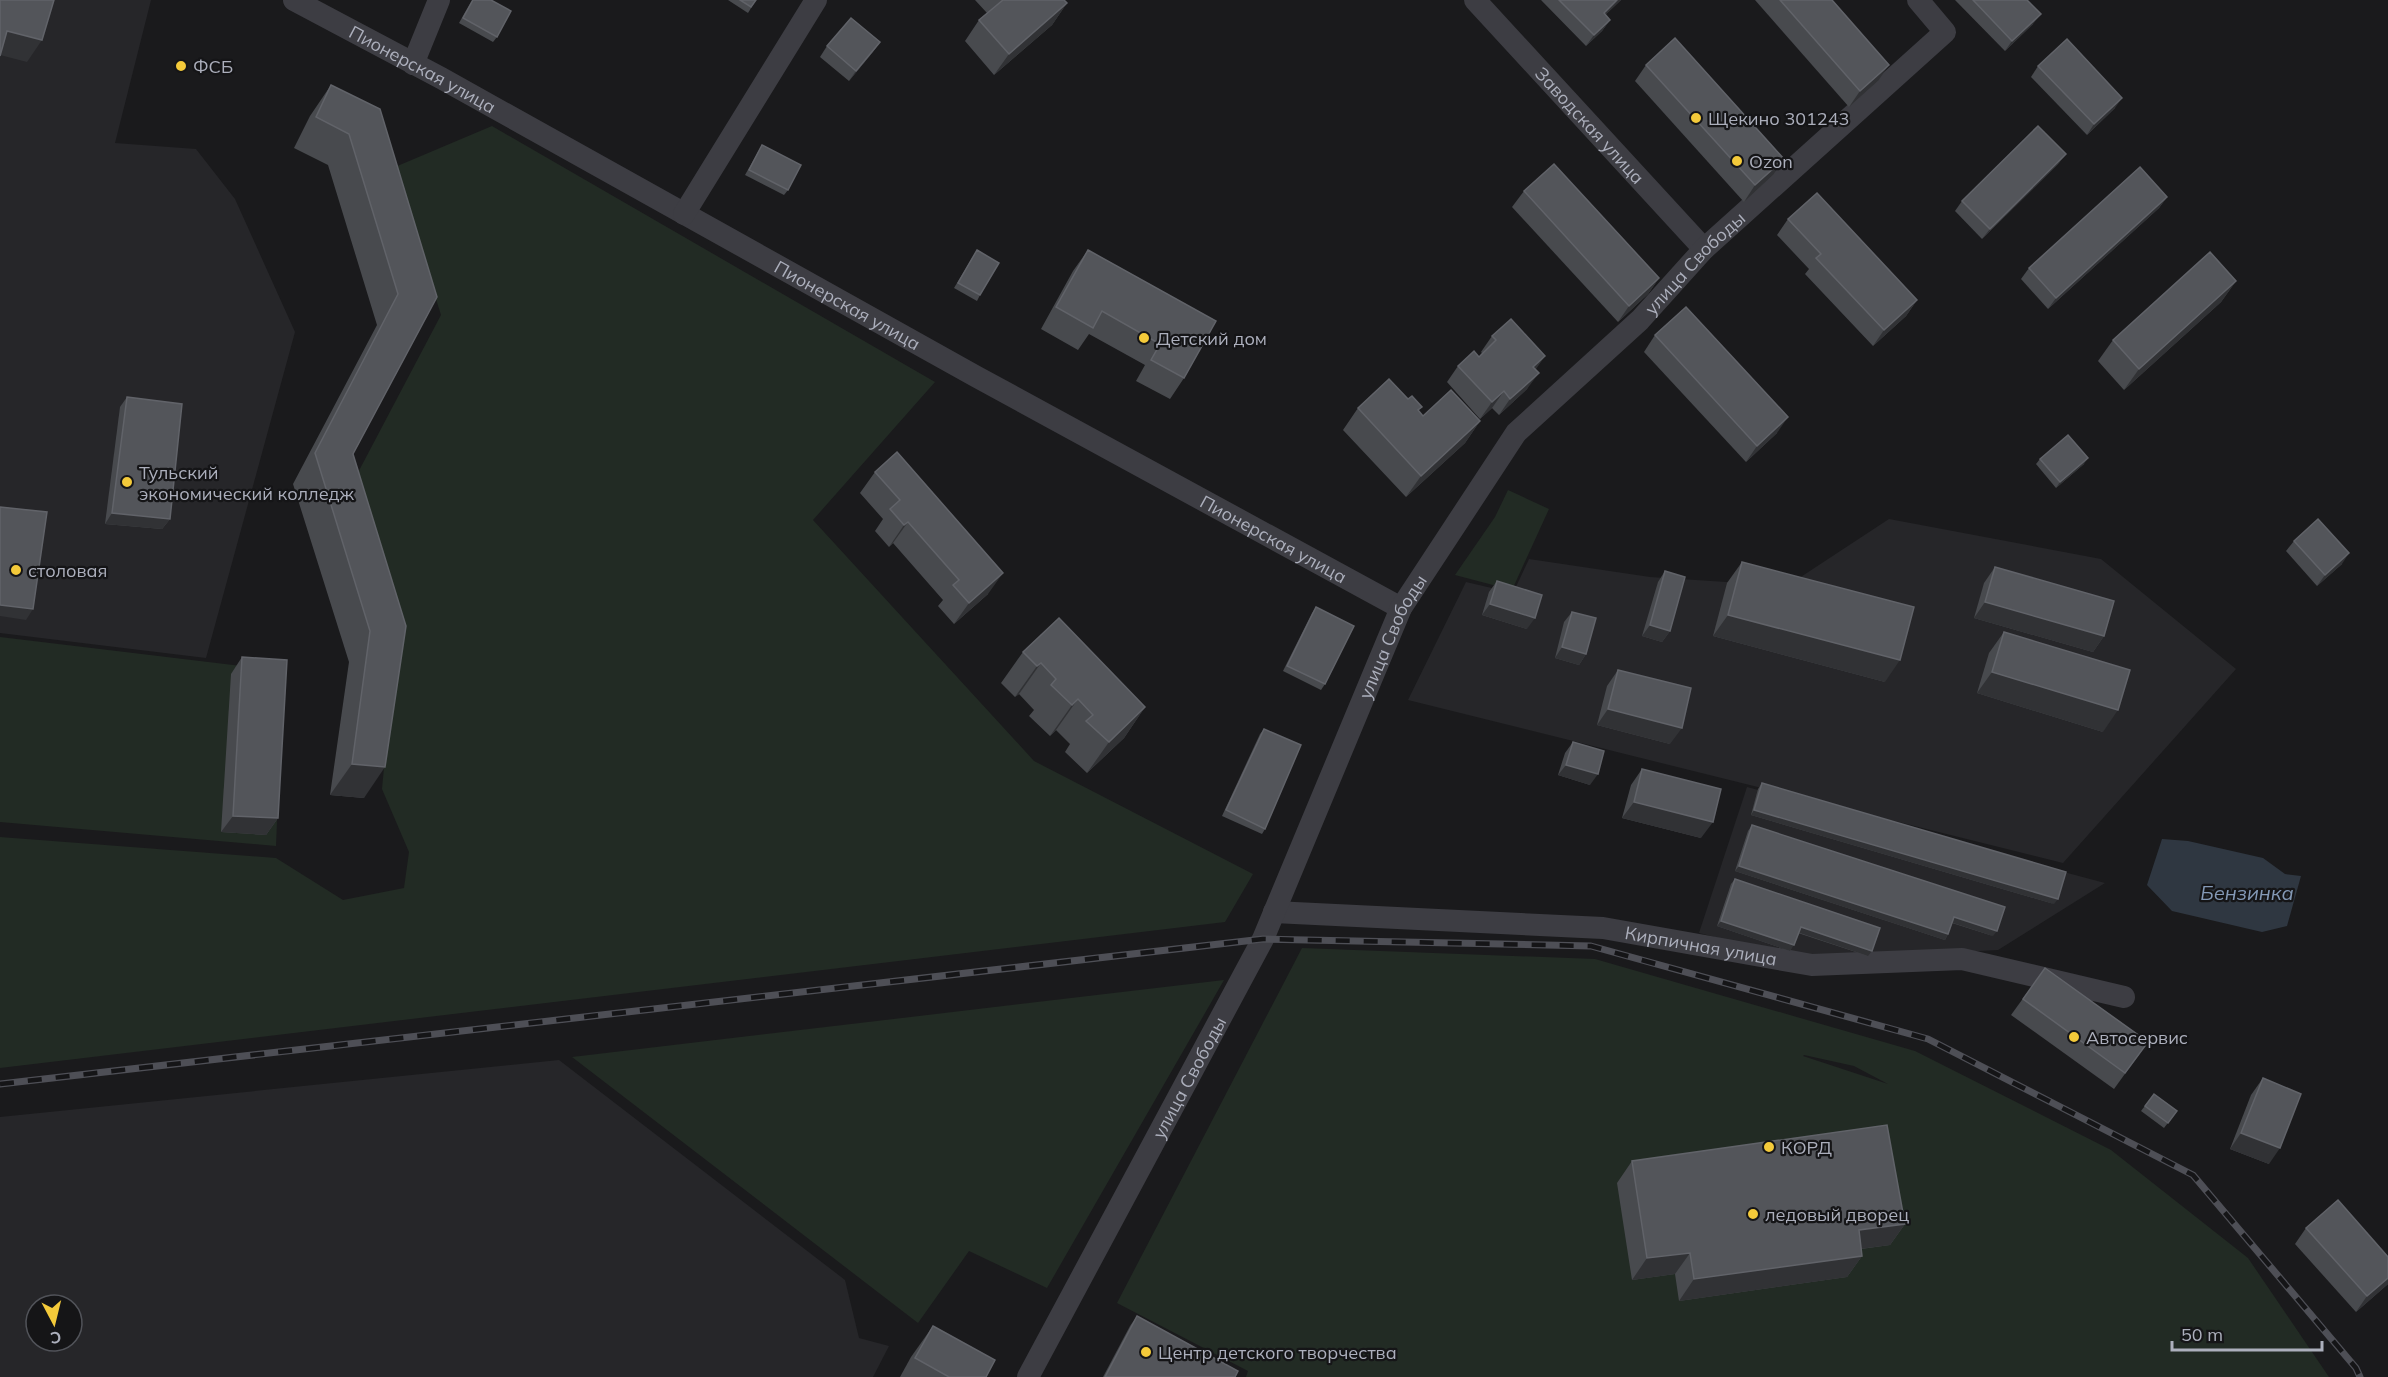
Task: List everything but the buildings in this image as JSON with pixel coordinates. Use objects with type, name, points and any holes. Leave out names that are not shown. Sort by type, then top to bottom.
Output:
[{"type":"street","name":"Пионерская улица","points":[[294,0],[987,383],[1401,608]]},
{"type":"street","points":[[413,64],[439,0]]},
{"type":"street","points":[[684,214],[816,0]]},
{"type":"street","name":"Заводская улица","points":[[1475,0],[1704,249]]},
{"type":"street","name":"улица Свободы","points":[[1028,1377],[1263,939],[1401,608],[1516,433],[1640,320],[1704,249],[1946,32],[1918,0]]},
{"type":"street","name":"Кирпичная улица","points":[[1274,912],[1603,928],[1812,965],[1962,959],[2124,998]]},
{"type":"shaded area","name":"Тульский экономический колледж","points":[[0,0],[151,0],[115,143],[196,149],[235,199],[295,332],[206,658],[0,633]]},
{"type":"shaded area","points":[[492,126],[935,382],[813,520],[1034,761],[1253,874],[1225,922],[0,1068],[0,837],[276,858],[343,900],[404,888],[409,852],[382,789],[393,672],[353,482],[441,315],[395,167]]},
{"type":"shaded area","points":[[1508,490],[1549,509],[1512,590],[1455,575],[1495,517]]},
{"type":"shaded area","points":[[1889,519],[2101,559],[2236,669],[2063,863],[1408,700],[1466,582],[1513,593],[1529,559],[1650,577],[1787,586]]},
{"type":"shaded area","points":[[0,637],[283,671],[276,846],[0,822]]},
{"type":"shaded area","points":[[1747,787],[2105,883],[1998,950],[1806,960],[1699,933]]},
{"type":"shaded area","points":[[1302,948],[1595,959],[1915,1051],[2111,1150],[2248,1258],[2329,1377],[1246,1377],[1248,1371],[1117,1303]],"holes":[[[1804,1055],[1854,1066],[1888,1084],[1803,1056]]]},
{"type":"shaded area","points":[[1224,980],[1047,1288],[969,1251],[918,1323],[572,1057]]},
{"type":"shaded area","points":[[559,1060],[845,1280],[859,1338],[889,1346],[873,1377],[0,1377],[0,1117]]},
{"type":"water","name":"Бензинка","points":[[2162,839],[2188,841],[2263,858],[2285,874],[2301,876],[2287,926],[2262,932],[2172,911],[2147,885]]},
{"type":"railway","points":[[0,1084],[1263,939],[1591,946],[1928,1039],[2193,1175],[2356,1368],[2360,1377]]},
{"type":"place","name":"ФСБ","points":[[181,66]]},
{"type":"place","name":"Щекино 301243","points":[[1696,118]]},
{"type":"place","name":"Ozon","points":[[1737,161]]},
{"type":"place","name":"Детский дом","points":[[1144,338]]},
{"type":"place","name":"Тульский экономический колледж","points":[[127,482]]},
{"type":"place","name":"столовая","points":[[16,570]]},
{"type":"place","name":"Автосервис","points":[[2074,1037]]},
{"type":"place","name":"КОРД","points":[[1769,1147]]},
{"type":"place","name":"ледовый дворец","points":[[1753,1214]]},
{"type":"place","name":"Центр детского творчества","points":[[1146,1352]]}]
